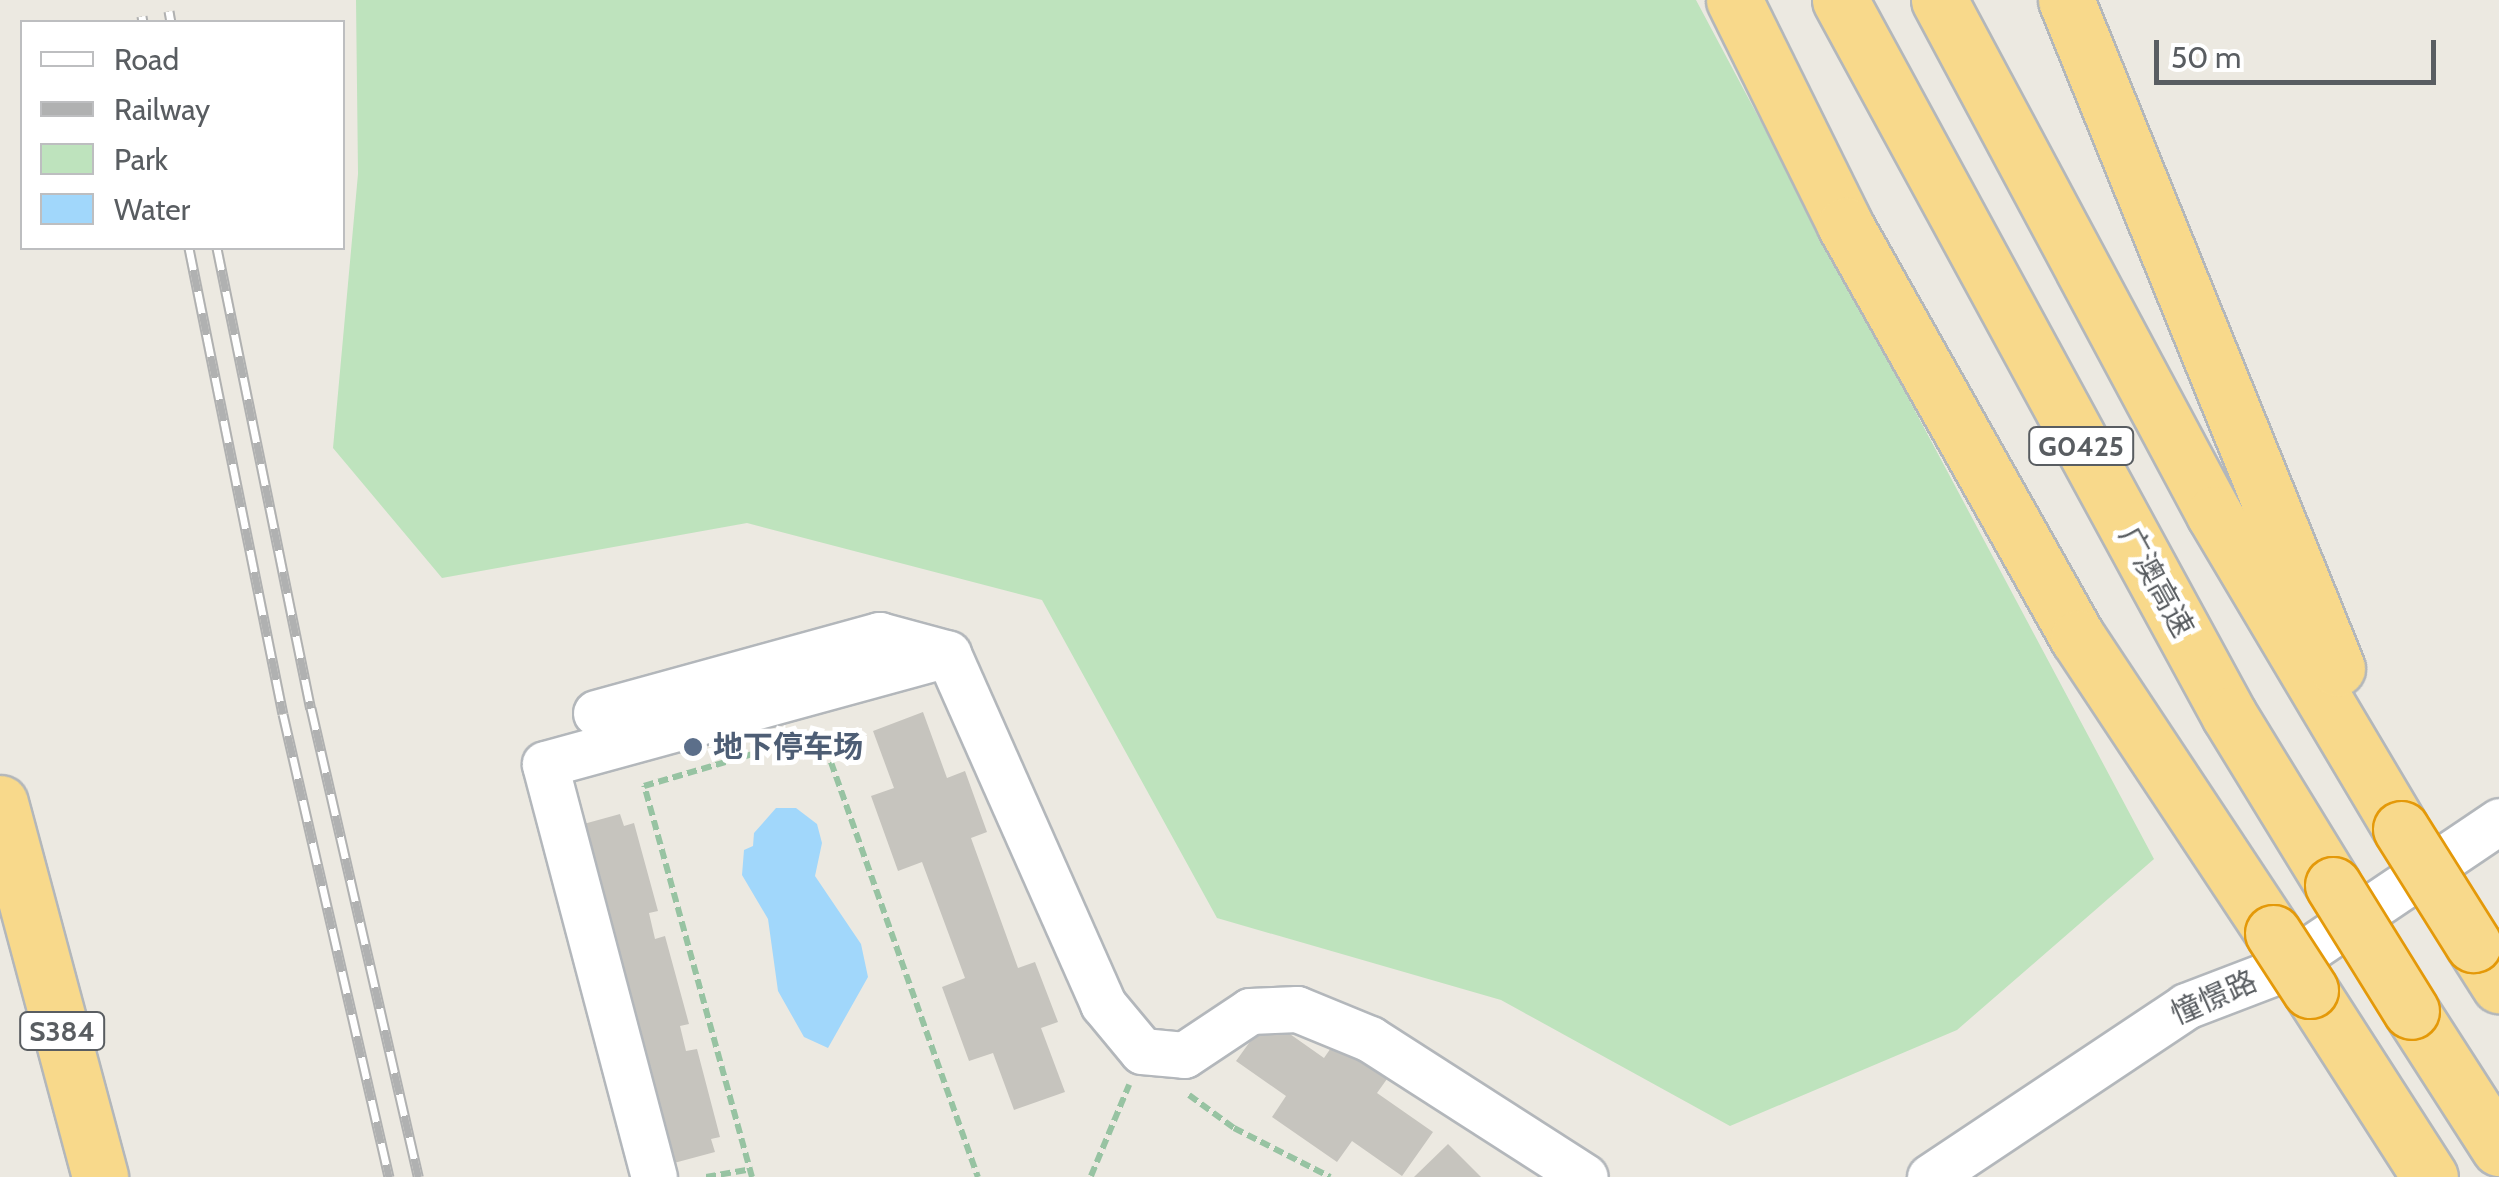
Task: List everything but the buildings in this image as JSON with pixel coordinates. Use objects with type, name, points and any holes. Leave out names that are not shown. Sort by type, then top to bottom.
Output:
[{"type":"highway","points":[[1734,0],[1845,225],[2078,638],[2430,1177]]},
{"type":"highway","name":"广澳高速","points":[[1840,0],[2229,715],[2499,1148]]},
{"type":"highway","name":"G0425","points":[[1939,0],[2214,514],[2486,965]]},
{"type":"highway","points":[[2066,0],[2401,829]]},
{"type":"highway","name":"S384","points":[[0,803],[100,1177]]},
{"type":"street","points":[[596,713],[879,635],[948,654]]},
{"type":"street","points":[[948,654],[1104,1004],[1163,1053],[1250,1012],[1297,1009],[1386,1048],[1585,1177]]},
{"type":"street","points":[[654,1177],[544,764],[948,654]]},
{"type":"street","name":"憧憬路","points":[[1930,1177],[2186,1006],[2277,971],[2499,821]]},
{"type":"path","points":[[809,738],[825,733],[978,1177]]},
{"type":"path","points":[[706,1177],[749,1174],[644,786],[777,747]]},
{"type":"path","points":[[1090,1177],[1163,1053],[1186,1092],[1234,1128],[1330,1177]]},
{"type":"green space","points":[[356,0],[1696,0],[2154,859],[1957,1030],[1730,1126],[1501,1000],[1217,918],[1042,600],[747,523],[442,578],[333,448],[358,174]]},
{"type":"water","points":[[776,808],[796,808],[817,824],[822,843],[815,876],[861,944],[868,977],[828,1048],[804,1037],[778,991],[768,919],[742,875],[744,850],[753,846],[754,833]]},
{"type":"railway","points":[[169,11],[171,20]]},
{"type":"railway","points":[[142,16],[143,20]]},
{"type":"railway","points":[[189,250],[283,714],[389,1177]]},
{"type":"railway","points":[[217,250],[311,708],[418,1177]]},
{"type":"place","name":"地下停车场","points":[[693,747]]}]
